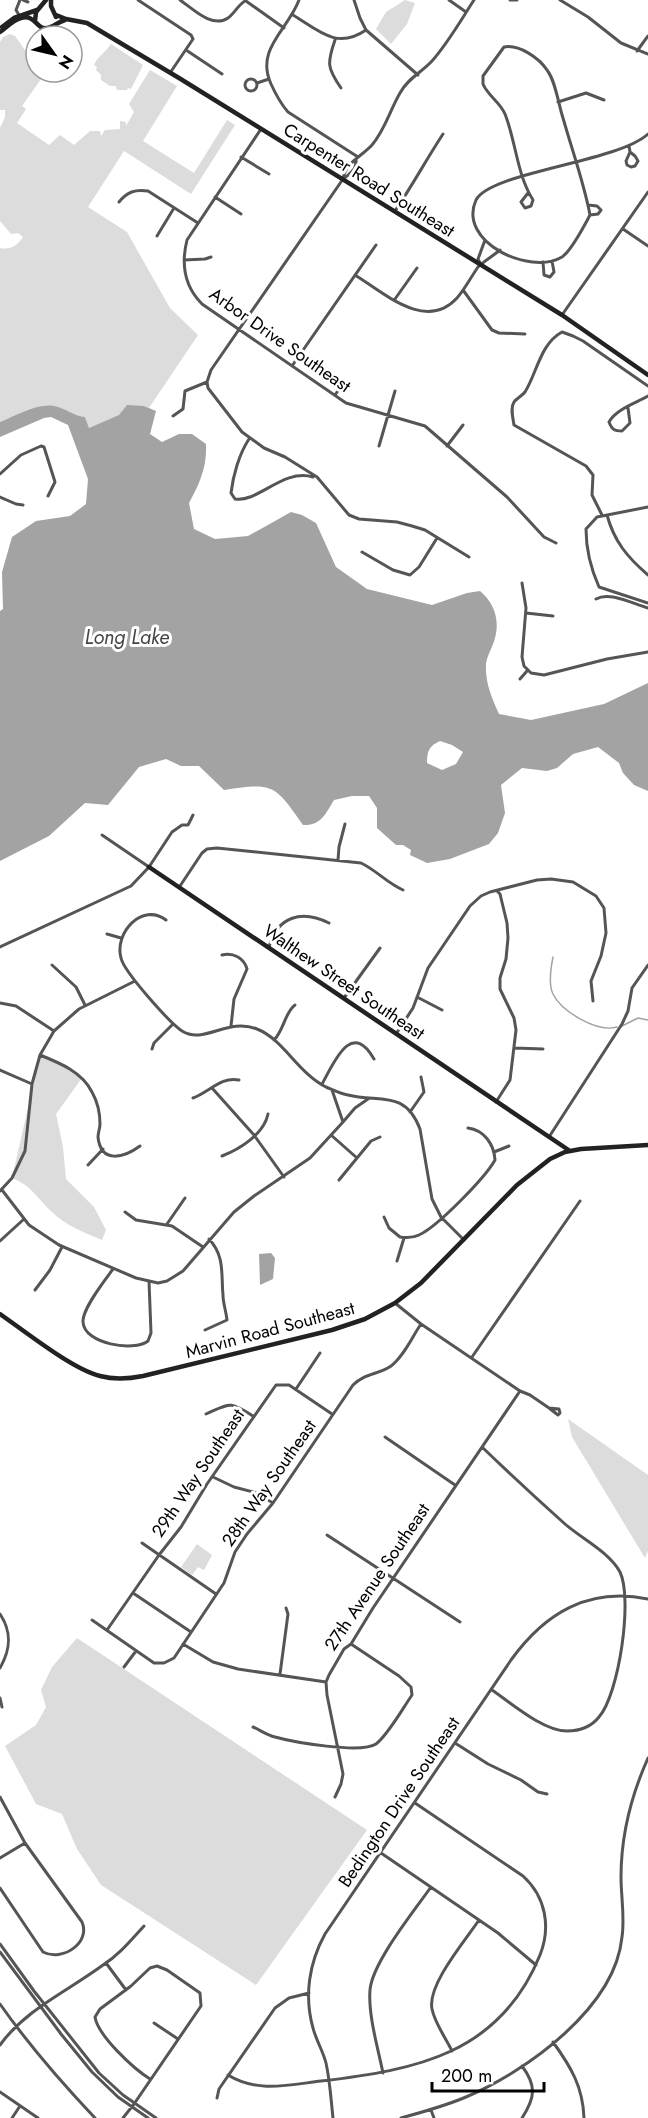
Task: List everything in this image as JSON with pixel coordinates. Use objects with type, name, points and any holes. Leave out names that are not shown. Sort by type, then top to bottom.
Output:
[{"type":"street","points":[[19,15],[16,10],[22,0],[28,2]]},
{"type":"street","points":[[35,21],[39,9],[46,0]]},
{"type":"street","points":[[51,0],[54,24],[70,20]]},
{"type":"street","points":[[138,0],[191,35],[193,39],[170,73]]},
{"type":"street","points":[[180,0],[216,22],[228,18],[245,0],[284,28]]},
{"type":"street","points":[[300,0],[272,45],[266,67],[269,79],[281,104],[288,112],[357,159]]},
{"type":"street","points":[[354,0],[366,30],[418,75]]},
{"type":"street","points":[[449,0],[466,12]]},
{"type":"street","points":[[469,557],[424,530],[407,524],[354,518],[322,482],[295,462],[249,439],[217,401],[208,388],[207,382],[211,370],[343,179],[352,161],[371,146],[384,128],[407,83],[433,60],[474,0]]},
{"type":"street","points":[[510,0],[518,0]]},
{"type":"street","points":[[560,0],[588,17],[621,44],[648,54]]},
{"type":"street","points":[[0,31],[19,15],[49,7],[54,12]]},
{"type":"street","name":"Carpenter Road Southeast","points":[[54,12],[70,20],[87,23],[170,73],[562,315],[648,375]]},
{"type":"street","points":[[292,15],[335,39],[351,39],[366,30]]},
{"type":"street","points":[[0,31],[21,18],[27,18],[38,24]]},
{"type":"street","points":[[638,51],[648,36]]},
{"type":"street","points":[[335,39],[328,62],[329,69],[341,88]]},
{"type":"street","points":[[528,193],[521,202],[525,208],[531,206],[534,201],[528,193],[524,177],[504,112],[484,88],[483,76],[504,47],[514,46],[530,54],[547,70],[558,102],[575,162],[588,205],[590,215],[566,254],[552,261],[525,262],[500,250],[485,240],[477,229],[474,220],[476,201],[480,194],[493,186],[524,177],[575,162],[629,146],[648,134]]},
{"type":"street","points":[[186,50],[222,74]]},
{"type":"street","points":[[256,84],[269,79]]},
{"type":"street","points":[[558,102],[586,93],[604,100]]},
{"type":"street","points":[[211,257],[184,261],[187,240],[261,129]]},
{"type":"street","points":[[394,212],[420,174],[443,134]]},
{"type":"street","points":[[629,146],[630,152],[626,161],[627,165],[632,167],[637,164],[638,160],[630,152]]},
{"type":"street","points":[[242,157],[269,174]]},
{"type":"street","points":[[119,202],[124,196],[138,190],[148,191],[198,223]]},
{"type":"street","points":[[562,315],[648,192]]},
{"type":"street","points":[[215,197],[242,214]]},
{"type":"street","points":[[588,205],[597,206],[601,210],[598,214],[590,215]]},
{"type":"street","points":[[157,236],[174,208]]},
{"type":"street","points":[[623,229],[648,246]]},
{"type":"street","points":[[480,265],[478,259],[485,240]]},
{"type":"street","points":[[292,366],[376,245]]},
{"type":"street","points":[[355,275],[407,308],[420,312],[434,312],[447,307],[463,290],[480,265],[500,250]]},
{"type":"street","name":"Arbor Drive Southeast","points":[[184,261],[184,273],[195,296],[240,330],[350,405],[425,426],[507,497],[544,537],[556,543]]},
{"type":"street","points":[[543,262],[544,274],[550,277],[554,273],[552,261]]},
{"type":"street","points":[[395,300],[417,268]]},
{"type":"street","points":[[463,290],[492,330],[499,333],[525,334]]},
{"type":"street","points":[[648,386],[583,341],[561,332],[554,336],[535,367],[524,393],[514,402],[512,410],[514,425],[586,466],[593,475],[592,495],[620,546],[648,575]]},
{"type":"street","points":[[173,416],[183,409],[185,391],[207,382]]},
{"type":"street","points":[[335,396],[345,382]]},
{"type":"street","points":[[379,446],[395,391]]},
{"type":"street","points":[[628,408],[630,423],[622,431],[611,428],[609,422],[616,414],[648,396]]},
{"type":"street","points":[[447,446],[463,425]]},
{"type":"street","points":[[249,439],[232,484],[231,493],[236,499],[244,499],[297,476],[315,477]]},
{"type":"street","points":[[0,474],[21,455],[41,446],[44,447],[55,482],[48,496]]},
{"type":"street","points":[[0,497],[23,505]]},
{"type":"street","points":[[648,507],[597,517],[586,529],[590,561],[599,587],[648,603]]},
{"type":"street","points":[[362,552],[393,570],[410,575],[419,567],[437,538]]},
{"type":"street","points":[[522,583],[526,602],[522,657],[527,671],[535,675],[544,675],[607,659],[648,652]]},
{"type":"street","points":[[596,599],[601,596],[611,597],[648,608]]},
{"type":"street","points":[[526,613],[552,616]]},
{"type":"street","points":[[520,679],[527,671]]},
{"type":"street","points":[[0,946],[131,886],[149,867],[172,832],[182,825],[188,825],[193,815]]},
{"type":"street","points":[[338,860],[345,824]]},
{"type":"street","name":"Walthew Street Southeast","points":[[102,835],[570,1151]]},
{"type":"street","points":[[180,886],[197,859],[207,849],[235,848],[361,863],[403,890]]},
{"type":"street","points":[[396,1034],[413,1008],[428,968],[470,906],[485,894],[537,880],[567,880],[588,891],[601,902],[606,915],[606,933],[601,956],[591,981],[593,1001]]},
{"type":"street","points":[[496,1102],[510,1080],[515,1048],[515,1021],[499,985],[507,951],[508,930],[500,894],[497,891]]},
{"type":"street","points":[[166,921],[156,915],[144,915],[132,922],[121,939],[119,950],[124,966],[173,1024],[193,1036],[204,1035],[231,1026],[257,1029],[274,1040],[295,1064],[332,1090],[347,1095],[387,1099],[402,1106],[410,1112],[420,1129],[430,1193],[441,1217],[464,1240]]},
{"type":"street","points":[[269,947],[276,930],[289,918],[306,917],[329,923]]},
{"type":"street","points":[[107,934],[121,939]]},
{"type":"street","points":[[344,998],[380,948]]},
{"type":"street","points":[[222,955],[229,953],[237,956],[245,962],[247,969],[234,999],[231,1026]]},
{"type":"street","points":[[549,1137],[622,1024],[628,1011],[632,988],[648,964]]},
{"type":"street","points":[[52,965],[76,987],[85,1005]]},
{"type":"street","points":[[135,981],[85,1005],[54,1031],[40,1055],[32,1084],[25,1151],[12,1178],[1,1191],[24,1219],[45,1237],[62,1246],[113,1269],[149,1281],[158,1282],[173,1278],[242,1205],[310,1158],[355,1108],[370,1098]]},
{"type":"street","points":[[417,997],[442,1010]]},
{"type":"street","points":[[0,1003],[16,1006],[54,1031]]},
{"type":"street","points":[[274,1040],[282,1029],[290,1008],[295,1005]]},
{"type":"street","points":[[152,1049],[154,1043],[173,1024]]},
{"type":"street","points":[[322,1084],[340,1052],[351,1043],[360,1045],[371,1053],[374,1059]]},
{"type":"street","points":[[515,1048],[543,1049]]},
{"type":"street","points":[[40,1055],[76,1073],[91,1090],[99,1114],[98,1136],[103,1149],[110,1156],[125,1156],[140,1146]]},
{"type":"street","points":[[0,1070],[32,1084]]},
{"type":"street","points":[[410,1112],[424,1092],[421,1077]]},
{"type":"street","points":[[193,1098],[224,1080],[231,1078],[239,1080]]},
{"type":"street","points":[[212,1088],[254,1135],[284,1177]]},
{"type":"street","points":[[332,1090],[343,1122]]},
{"type":"street","points":[[222,1156],[234,1151],[265,1125],[268,1114]]},
{"type":"street","points":[[384,1217],[389,1227],[404,1238],[420,1235],[490,1168],[495,1160],[490,1143],[481,1132],[468,1128]]},
{"type":"street","points":[[331,1136],[357,1158]]},
{"type":"street","points":[[339,1180],[371,1141],[380,1137]]},
{"type":"street","name":"Marvin Road Southeast","points":[[0,1314],[85,1370],[101,1376],[126,1379],[335,1329],[365,1319],[395,1303],[421,1283],[530,1174],[550,1159],[570,1151],[598,1147],[648,1145]]},
{"type":"street","points":[[494,1152],[509,1146]]},
{"type":"street","points":[[88,1165],[103,1149]]},
{"type":"street","points":[[167,1224],[185,1198]]},
{"type":"street","points":[[472,1357],[580,1201]]},
{"type":"street","points":[[125,1212],[136,1220],[167,1224],[184,1232],[203,1247]]},
{"type":"street","points":[[0,1241],[24,1219]]},
{"type":"street","points":[[397,1261],[404,1238]]},
{"type":"street","points":[[205,1330],[227,1320],[222,1293],[221,1258],[216,1246],[209,1239]]},
{"type":"street","points":[[35,1290],[50,1270],[62,1246]]},
{"type":"street","points":[[113,1269],[88,1307],[83,1323],[85,1330],[99,1340],[134,1347],[148,1341],[151,1333],[149,1281]]},
{"type":"street","points":[[395,1303],[421,1324],[549,1408]]},
{"type":"street","name":"28th Way Southeast","points":[[92,1620],[154,1662],[164,1663],[174,1658],[224,1583],[237,1549],[273,1503],[332,1414],[358,1380],[389,1367],[398,1359],[421,1324]]},
{"type":"street","points":[[321,1353],[296,1389],[332,1414]]},
{"type":"street","name":"29th Way Southeast","points":[[107,1630],[181,1527],[253,1416],[276,1385],[289,1385],[296,1389]]},
{"type":"street","name":"27th Avenue Southeast","points":[[326,1682],[344,1649],[351,1644],[520,1391]]},
{"type":"street","points":[[206,1414],[232,1404],[253,1416]]},
{"type":"street","points":[[385,1437],[456,1485]]},
{"type":"street","points":[[482,1447],[566,1525],[613,1562],[622,1578],[624,1596],[622,1647],[616,1679],[605,1708],[594,1722],[577,1730],[557,1730],[544,1725],[492,1689]]},
{"type":"street","points":[[213,1477],[234,1487],[257,1493],[273,1503]]},
{"type":"street","points":[[327,1535],[460,1622]]},
{"type":"street","points":[[142,1543],[216,1594]]},
{"type":"street","points":[[133,1593],[191,1632]]},
{"type":"street","name":"Bedington Drive Southeast","points":[[333,2118],[324,2056],[312,2026],[309,1993],[312,1968],[322,1939],[523,1643],[547,1620],[580,1603],[624,1596],[648,1599]]},
{"type":"street","points":[[280,1674],[288,1614],[286,1608]]},
{"type":"street","points":[[0,1614],[9,1635],[7,1654],[0,1668]]},
{"type":"street","points":[[183,1644],[213,1662],[238,1669],[326,1682],[343,1774],[334,1797]]},
{"type":"street","points":[[253,1727],[285,1740],[338,1747],[367,1748],[374,1745],[381,1739],[412,1695],[411,1687],[408,1682],[351,1644]]},
{"type":"street","points":[[124,1667],[136,1651]]},
{"type":"street","points":[[0,1698],[2,1707]]},
{"type":"street","points":[[455,1743],[482,1761],[521,1780],[538,1792],[547,1794]]},
{"type":"street","points":[[401,2118],[431,2110],[480,2091],[522,2066],[553,2043],[597,1996],[608,1980],[617,1960],[622,1936],[621,1869],[624,1839],[633,1796],[648,1758]]},
{"type":"street","points":[[0,1797],[25,1843],[82,1922],[84,1929],[81,1939],[59,1956],[43,1952],[0,1888]]},
{"type":"street","points":[[228,2075],[243,2083],[261,2087],[383,2073],[417,2065],[452,2051],[479,2035],[498,2019],[518,1996],[536,1965],[543,1946],[546,1927],[543,1904],[534,1888],[519,1873],[415,1803]]},
{"type":"street","points":[[0,1857],[25,1843]]},
{"type":"street","points":[[381,1853],[479,1920],[536,1965]]},
{"type":"street","points":[[383,2073],[370,2002],[371,1981],[381,1960],[431,1887]]},
{"type":"street","points":[[452,2051],[433,2012],[432,1995],[437,1982],[479,1920]]},
{"type":"street","points":[[0,2045],[16,2026],[42,2005],[106,1964],[144,1926]]},
{"type":"street","points":[[0,1944],[42,2005]]},
{"type":"street","points":[[0,1952],[92,2072],[108,2088],[156,2118]]},
{"type":"street","points":[[106,1964],[126,1990]]},
{"type":"street","points":[[123,2118],[201,2006],[200,1993],[167,1970],[157,1966],[150,1968],[100,2009],[95,2017],[99,2028],[125,2057],[150,2079]]},
{"type":"street","points":[[217,2098],[219,2089],[228,2075],[275,2008],[289,1998],[309,1993]]},
{"type":"street","points":[[0,2004],[69,2090],[95,2118]]},
{"type":"street","points":[[154,2023],[177,2039]]},
{"type":"street","points":[[553,2043],[574,2073],[582,2096],[584,2118]]},
{"type":"street","points":[[522,2066],[533,2085],[532,2097],[522,2118]]},
{"type":"street","points":[[0,2092],[38,2118]]},
{"type":"street","points":[[133,2105],[148,2118]]},
{"type":"street","points":[[12,2118],[20,2106]]},
{"type":"street","points":[[431,2110],[434,2118]]},
{"type":"shaded area","points":[[405,0],[415,3],[407,24],[391,44],[376,29],[386,12]]},
{"type":"shaded area","points":[[10,34],[15,36],[24,49],[24,84],[38,84],[22,106],[26,109],[17,123],[49,145],[60,135],[74,145],[90,131],[100,131],[101,136],[105,130],[120,129],[120,121],[126,122],[126,126],[134,112],[129,104],[150,70],[177,86],[143,141],[194,173],[227,120],[235,125],[191,194],[124,151],[88,207],[127,232],[170,308],[198,335],[149,408],[144,406],[89,428],[85,417],[48,408],[25,412],[0,422],[0,248],[13,247],[23,237],[18,233],[11,234],[0,221],[0,128],[5,117],[5,110],[0,110],[0,42],[3,37]]},
{"type":"shaded area","points":[[111,44],[143,65],[131,89],[117,90],[116,86],[110,86],[101,80],[101,75],[96,70],[95,62]]},
{"type":"shaded area","points":[[40,1055],[82,1078],[56,1114],[63,1147],[66,1179],[94,1207],[106,1230],[102,1240],[63,1221],[29,1189],[12,1178]]},
{"type":"shaded area","points":[[568,1419],[648,1475],[648,1551],[645,1558],[572,1437]]},
{"type":"shaded area","points":[[197,1544],[212,1555],[204,1570],[198,1567],[192,1575],[181,1567]]},
{"type":"shaded area","points":[[77,1638],[367,1830],[256,1985],[101,1885],[77,1849],[62,1814],[36,1804],[5,1746],[36,1725],[46,1707],[41,1690],[52,1667]]},
{"type":"water","name":"Long Lake","points":[[127,405],[144,406],[156,411],[150,434],[162,442],[179,434],[192,434],[206,444],[202,475],[189,503],[194,529],[215,539],[248,536],[291,512],[316,523],[336,567],[367,589],[432,605],[480,591],[492,606],[497,624],[486,671],[499,714],[531,720],[604,704],[648,683],[648,791],[634,785],[623,773],[619,763],[598,747],[573,754],[557,768],[547,771],[522,768],[501,785],[505,813],[498,833],[489,844],[450,859],[427,863],[410,855],[411,850],[403,845],[396,845],[377,828],[377,808],[369,796],[352,796],[334,800],[319,821],[303,825],[279,794],[272,790],[254,786],[224,790],[199,766],[181,766],[166,759],[139,767],[108,805],[85,803],[49,836],[0,861],[2,572],[12,537],[36,521],[70,516],[86,504],[88,479],[68,425],[51,417],[44,418],[0,437],[0,422],[41,406],[58,407],[85,417],[89,428],[119,415]],"holes":[[[440,741],[463,752],[456,764],[442,770],[427,763],[428,752],[433,745]]]},
{"type":"water","points":[[271,1253],[275,1258],[273,1279],[260,1285],[259,1254]]},
{"type":"waterway","points":[[553,957],[550,976],[553,994],[557,1001],[571,1013],[590,1024],[600,1027],[617,1027]]},
{"type":"waterway","points":[[622,1026],[638,1018],[648,1020]]}]
